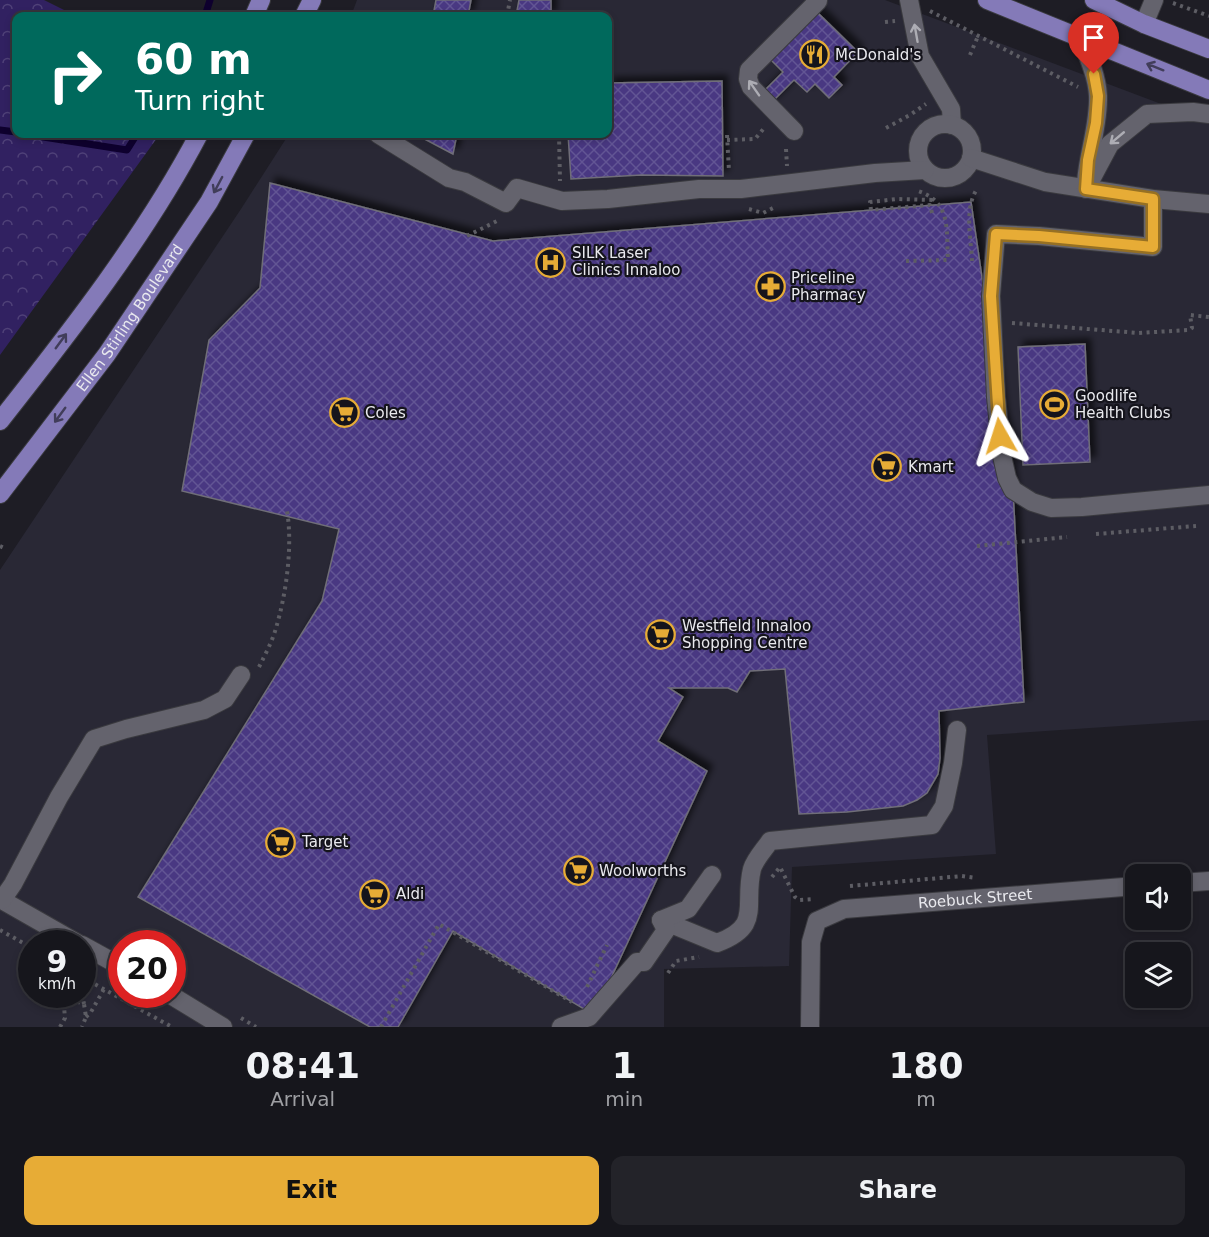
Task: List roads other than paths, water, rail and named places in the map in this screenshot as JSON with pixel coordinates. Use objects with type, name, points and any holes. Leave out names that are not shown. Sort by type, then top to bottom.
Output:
[{"type":"main road","points":[[987,0],[1209,90]]},
{"type":"main road","points":[[1094,0],[1144,24],[1209,49]]},
{"type":"main road","points":[[0,421],[148,221],[197,138]]},
{"type":"main road","name":"Ellen Stirling Boulevard","points":[[0,494],[107,354],[209,202],[244,138]]},
{"type":"street","points":[[909,0],[920,56],[951,109],[952,125]]},
{"type":"street","points":[[1144,24],[1154,0]]},
{"type":"street","points":[[794,131],[751,87],[748,79],[749,70],[818,1]]},
{"type":"street","points":[[1080,37],[1094,74],[1098,96],[1086,189]]},
{"type":"street","points":[[1086,189],[1110,144],[1147,114],[1193,112],[1209,114]]},
{"type":"street","points":[[952,125],[966,134],[970,142],[971,158],[963,171],[954,176],[945,178],[934,176],[919,162],[918,143],[926,131],[933,126],[952,125]]},
{"type":"street","points":[[384,138],[449,178],[465,182],[506,203],[517,188],[562,201],[608,199],[699,189],[741,189],[839,177],[925,170]]},
{"type":"street","points":[[971,158],[1045,182],[1153,199],[1209,204]]},
{"type":"street","points":[[1153,199],[1153,247],[996,234],[991,296],[996,397],[1007,478],[1013,490],[1032,502],[1052,508],[1209,495]]},
{"type":"street","points":[[56,930],[1,899],[13,884],[59,797],[94,739],[117,731],[204,710],[225,699],[249,673]]},
{"type":"street","points":[[661,920],[717,943],[731,938],[745,926],[750,910],[749,887],[753,866],[770,841],[932,825],[944,806],[957,730]]},
{"type":"street","points":[[661,920],[688,909],[712,875]]},
{"type":"street","points":[[1191,882],[1209,880]]},
{"type":"street","name":"Roebuck Street","points":[[810,1027],[811,942],[818,921],[844,909],[1125,887]]},
{"type":"street","points":[[561,1027],[589,1017],[637,962],[644,962],[666,930],[661,920]]},
{"type":"street","points":[[186,1004],[223,1027]]},
{"type":"waterway","points":[[206,12],[210,0]]},
{"type":"waterway","points":[[0,130],[12,132]]},
{"type":"waterway","points":[[50,138],[127,150],[134,138]]},
{"type":"place","name":"McDonald's","points":[[814,55]]},
{"type":"place","name":"SILK Laser Clinics Innaloo","points":[[551,262]]},
{"type":"place","name":"Priceline Pharmacy","points":[[770,287]]},
{"type":"place","name":"Goodlife Health Clubs","points":[[1054,405]]},
{"type":"place","name":"Coles","points":[[344,413]]},
{"type":"place","name":"Kmart","points":[[887,467]]},
{"type":"place","name":"Westfield Innaloo Shopping Centre","points":[[661,635]]},
{"type":"place","name":"Target","points":[[281,842]]},
{"type":"place","name":"Woolworths","points":[[578,871]]},
{"type":"place","name":"Aldi","points":[[375,894]]}]
